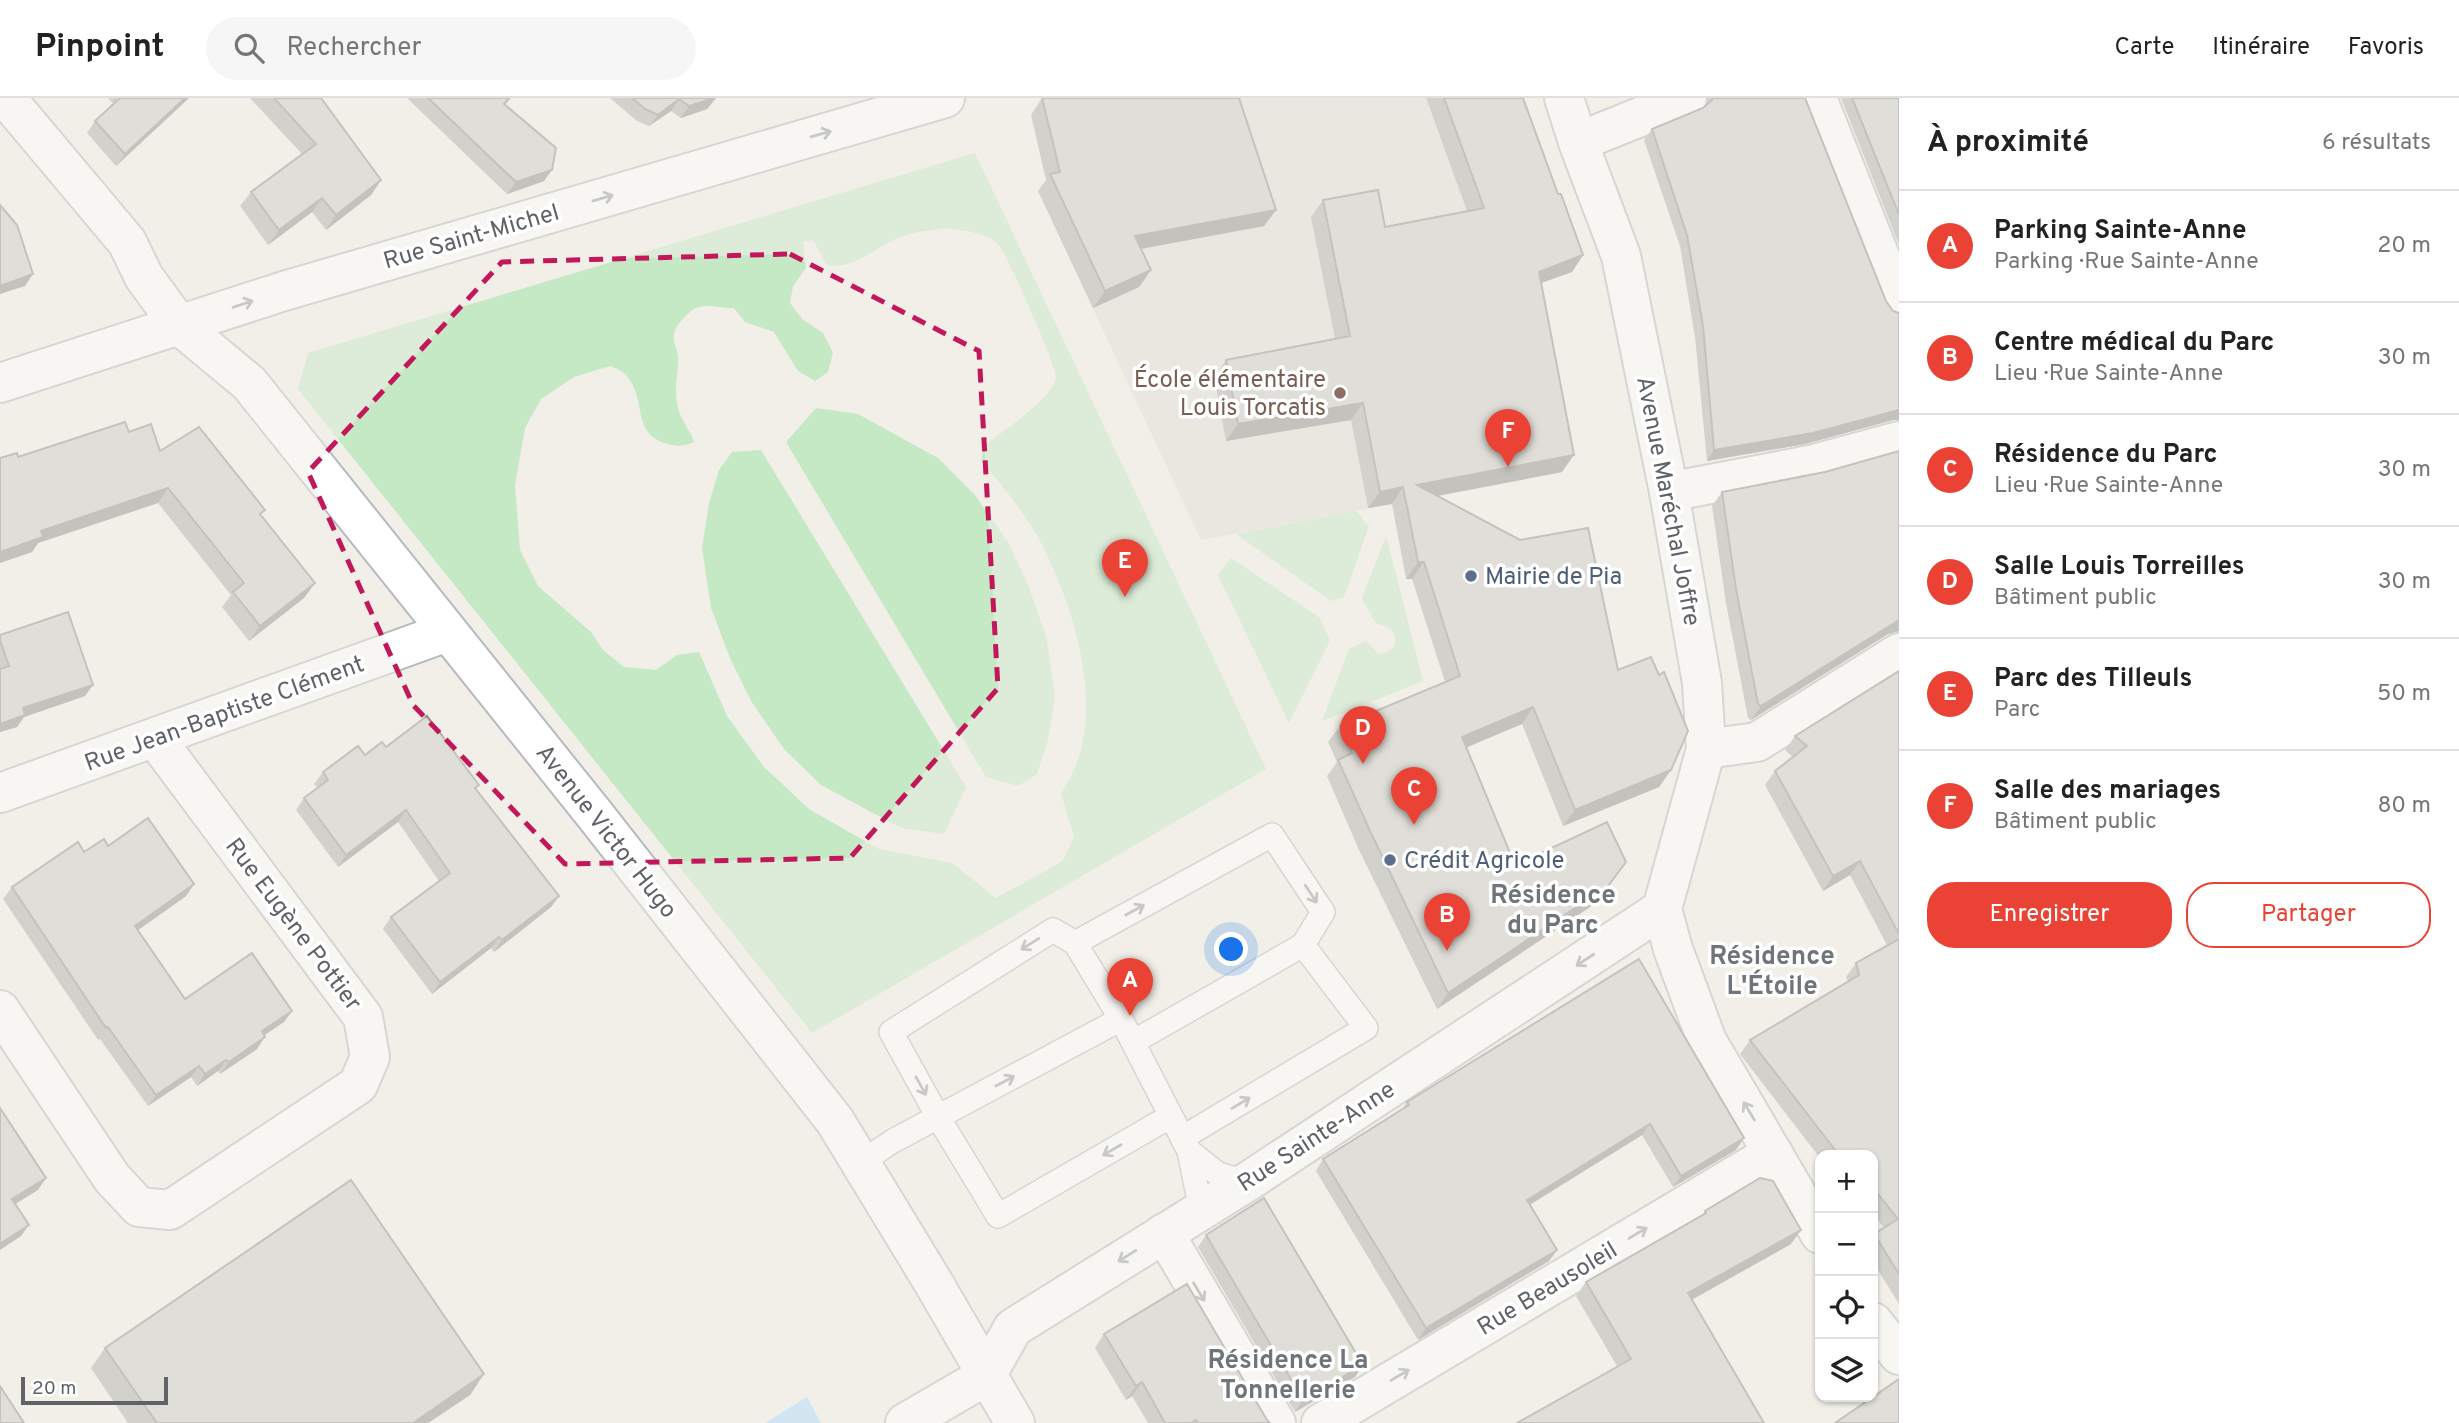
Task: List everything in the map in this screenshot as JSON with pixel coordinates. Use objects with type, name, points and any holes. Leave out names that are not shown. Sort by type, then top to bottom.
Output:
[{"type":"street","name":"Avenue Victor Hugo","points":[[6,98],[127,242],[144,277],[178,325],[249,383],[595,815],[835,1121],[1015,1423]]},
{"type":"street","name":"Rue Saint-Michel","points":[[0,383],[284,291],[945,98]]},
{"type":"street","name":"Avenue Maréchal Joffre","points":[[1564,98],[1621,256],[1669,492],[1702,683],[1706,749],[1662,909]]},
{"type":"street","points":[[1578,142],[1687,98]]},
{"type":"street","points":[[1817,98],[1899,304]]},
{"type":"street","points":[[1669,492],[1810,465],[1899,441]]},
{"type":"street","name":"Rue Jean-Baptiste Clément","points":[[0,793],[447,632]]},
{"type":"street","points":[[1706,749],[1757,742],[1899,653]]},
{"type":"street","name":"Rue Eugène Pottier","points":[[0,1010],[112,1178],[139,1207],[170,1210],[358,1085],[370,1057],[363,1017],[155,738]]},
{"type":"street","points":[[1662,909],[1673,949],[1707,1041],[1815,1225]]},
{"type":"street","name":"Rue Sainte-Anne","points":[[986,1376],[1013,1328],[1247,1182],[1662,909]]},
{"type":"street","name":"Rue Beausoleil","points":[[1321,1423],[1773,1153]]},
{"type":"street","points":[[1164,1233],[1276,1423]]},
{"type":"street","points":[[1878,1328],[1899,1354]]},
{"type":"street","points":[[905,1423],[986,1376]]},
{"type":"lane","points":[[1075,943],[1272,835],[1322,912],[1303,945],[1133,1042]]},
{"type":"lane","points":[[1171,1116],[998,1216],[938,1117],[891,1032],[1053,930],[1075,943],[1121,1019],[1186,1145],[1201,1210]]},
{"type":"lane","points":[[1186,1145],[1366,1028],[1303,945]]},
{"type":"lane","points":[[860,1163],[938,1117],[1121,1019]]},
{"type":"lane","points":[[1186,1145],[1218,1174],[1247,1182]]},
{"type":"highlighted area","points":[[790,254],[979,351],[998,688],[850,858],[565,864],[413,705],[308,472],[502,262]]},
{"type":"shaded area","name":"École élémentaire Louis Torcatis","points":[[1221,98],[1426,98],[1498,297],[1532,314],[1562,472],[1201,540],[1038,191],[1079,181]]},
{"type":"green space","points":[[975,153],[1266,769],[812,1033],[298,389],[308,353]],"holes":[[[944,228],[981,234],[999,245],[1031,311],[1054,369],[1056,377],[1046,395],[984,446],[981,461],[1028,521],[1054,571],[1076,634],[1086,702],[1084,735],[1076,765],[1061,793],[1074,837],[1063,861],[996,898],[952,863],[879,849],[809,809],[764,767],[727,716],[699,652],[677,655],[656,670],[624,667],[603,650],[591,632],[538,586],[520,550],[515,485],[525,428],[541,399],[574,377],[610,366],[618,369],[632,383],[648,433],[672,445],[681,446],[694,442],[681,417],[676,391],[678,357],[674,331],[689,313],[705,306],[734,308],[745,322],[774,332],[798,371],[815,381],[828,372],[833,353],[823,333],[802,319],[790,303],[793,286],[806,268],[803,242],[813,240],[826,264],[835,266],[853,262],[907,235]]]},
{"type":"green space","points":[[816,408],[858,414],[938,458],[974,494],[1008,542],[1028,585],[1046,636],[1055,695],[1048,740],[1037,774],[1018,786],[986,777],[786,442]]},
{"type":"green space","points":[[761,450],[966,787],[944,834],[901,828],[821,785],[784,749],[751,701],[730,658],[711,608],[702,548],[709,503],[719,470],[732,452]]},
{"type":"green space","points":[[1356,511],[1369,526],[1344,597],[1331,601],[1236,534]]},
{"type":"green space","points":[[1386,536],[1423,681],[1322,721],[1349,649],[1366,641],[1378,654],[1392,649],[1395,644],[1394,634],[1390,629],[1376,624],[1362,598]]},
{"type":"green space","points":[[1231,558],[1320,618],[1330,641],[1289,723],[1218,575]]},
{"type":"water","points":[[807,1397],[821,1423],[765,1423]]},
{"type":"building","points":[[120,98],[185,98],[125,154],[95,121]]},
{"type":"building","points":[[274,98],[321,98],[381,180],[336,215],[322,198],[279,230],[251,192],[316,144]]},
{"type":"building","points":[[428,98],[509,98],[504,104],[556,148],[552,170],[516,182]]},
{"type":"building","points":[[632,98],[714,98],[689,106],[679,99],[658,115]]},
{"type":"building","points":[[1042,98],[1239,98],[1276,210],[1135,236],[1151,270],[1105,291],[1050,174],[1060,172]]},
{"type":"building","points":[[1444,98],[1523,98],[1558,194],[1561,194],[1583,255],[1539,272],[1574,455],[1417,485],[1520,540],[1588,528],[1618,670],[1651,657],[1659,675],[1664,672],[1688,731],[1671,770],[1575,810],[1533,707],[1462,737],[1515,865],[1607,822],[1626,862],[1608,886],[1448,993],[1338,760],[1352,753],[1340,726],[1460,676],[1424,562],[1418,562],[1403,487],[1380,492],[1363,403],[1238,424],[1226,360],[1350,336],[1323,200],[1378,190],[1385,227],[1484,208]]},
{"type":"building","points":[[1713,98],[1805,98],[1886,301],[1893,311],[1899,313],[1899,410],[1813,433],[1714,450],[1703,326],[1687,235],[1652,129],[1703,108]]},
{"type":"building","points":[[1852,98],[1899,98],[1899,215]]},
{"type":"building","points":[[0,205],[17,225],[33,274],[0,286]]},
{"type":"building","points":[[125,422],[129,432],[151,424],[160,451],[199,427],[265,510],[260,514],[315,583],[260,626],[233,592],[244,583],[168,488],[41,531],[43,537],[0,552],[0,458],[17,453],[18,457]]},
{"type":"building","points":[[1899,451],[1899,620],[1761,706],[1758,704],[1736,589],[1722,492],[1825,472]]},
{"type":"building","points":[[68,612],[93,685],[23,708],[25,715],[0,724],[0,669],[9,666],[0,635]]},
{"type":"building","points":[[1899,671],[1899,934],[1860,861],[1833,876],[1775,771],[1807,746],[1795,736]]},
{"type":"building","points":[[427,716],[479,785],[475,788],[559,896],[502,940],[499,937],[440,982],[391,917],[450,873],[406,810],[346,855],[304,798],[328,780],[323,772],[358,746],[365,755],[382,742],[386,747]]},
{"type":"building","points":[[148,818],[194,884],[135,926],[185,999],[252,953],[292,1011],[262,1031],[265,1037],[229,1062],[226,1060],[205,1074],[199,1066],[156,1095],[108,1027],[106,1028],[12,887],[78,842],[84,852],[104,839],[108,846]]},
{"type":"building","points":[[1899,939],[1899,1274],[1878,1240],[1878,1232],[1898,1219],[1878,1194],[1878,1150],[1835,1150],[1750,1040],[1859,975],[1856,963]]},
{"type":"building","points":[[1639,959],[1744,1138],[1681,1176],[1650,1124],[1527,1200],[1557,1250],[1426,1328],[1323,1159],[1409,1105],[1407,1102]]},
{"type":"building","points":[[0,1108],[46,1178],[12,1199],[29,1225],[0,1244]]},
{"type":"building","points":[[1760,1178],[1773,1181],[1801,1230],[1688,1293],[1764,1423],[1517,1423],[1631,1359],[1586,1282],[1706,1213],[1705,1211]]},
{"type":"building","points":[[351,1180],[484,1374],[413,1423],[157,1423],[105,1348]]},
{"type":"building","points":[[1264,1198],[1363,1365],[1303,1400],[1206,1235]]},
{"type":"building","points":[[1187,1284],[1270,1423],[1198,1423],[1196,1420],[1191,1423],[1165,1423],[1142,1382],[1136,1386],[1104,1334]]},
{"type":"building","points":[[1899,1379],[1899,1423],[1835,1423],[1866,1402],[1878,1402],[1878,1393]]},
{"type":"building","points":[[0,1386],[24,1423],[0,1423]]},
{"type":"place","name":"École élémentaire Louis Torcatis","points":[[1340,393]]},
{"type":"place","name":"Salle des mariages","points":[[1508,467]]},
{"type":"place","name":"Mairie de Pia","points":[[1471,576]]},
{"type":"place","name":"Parc des Tilleuls","points":[[1125,597]]},
{"type":"place","name":"Salle Louis Torreilles","points":[[1363,764]]},
{"type":"place","name":"Résidence du Parc","points":[[1414,825]]},
{"type":"place","name":"Crédit Agricole","points":[[1390,860]]},
{"type":"place","name":"Centre médical du Parc","points":[[1447,951]]},
{"type":"place","name":"Parking Sainte-Anne","points":[[1130,1016]]},
{"type":"district","name":"Résidence du Parc","points":[[1553,909]]},
{"type":"district","name":"Résidence L'Étoile","points":[[1772,970]]},
{"type":"district","name":"Résidence La Tonnellerie","points":[[1288,1374]]}]
